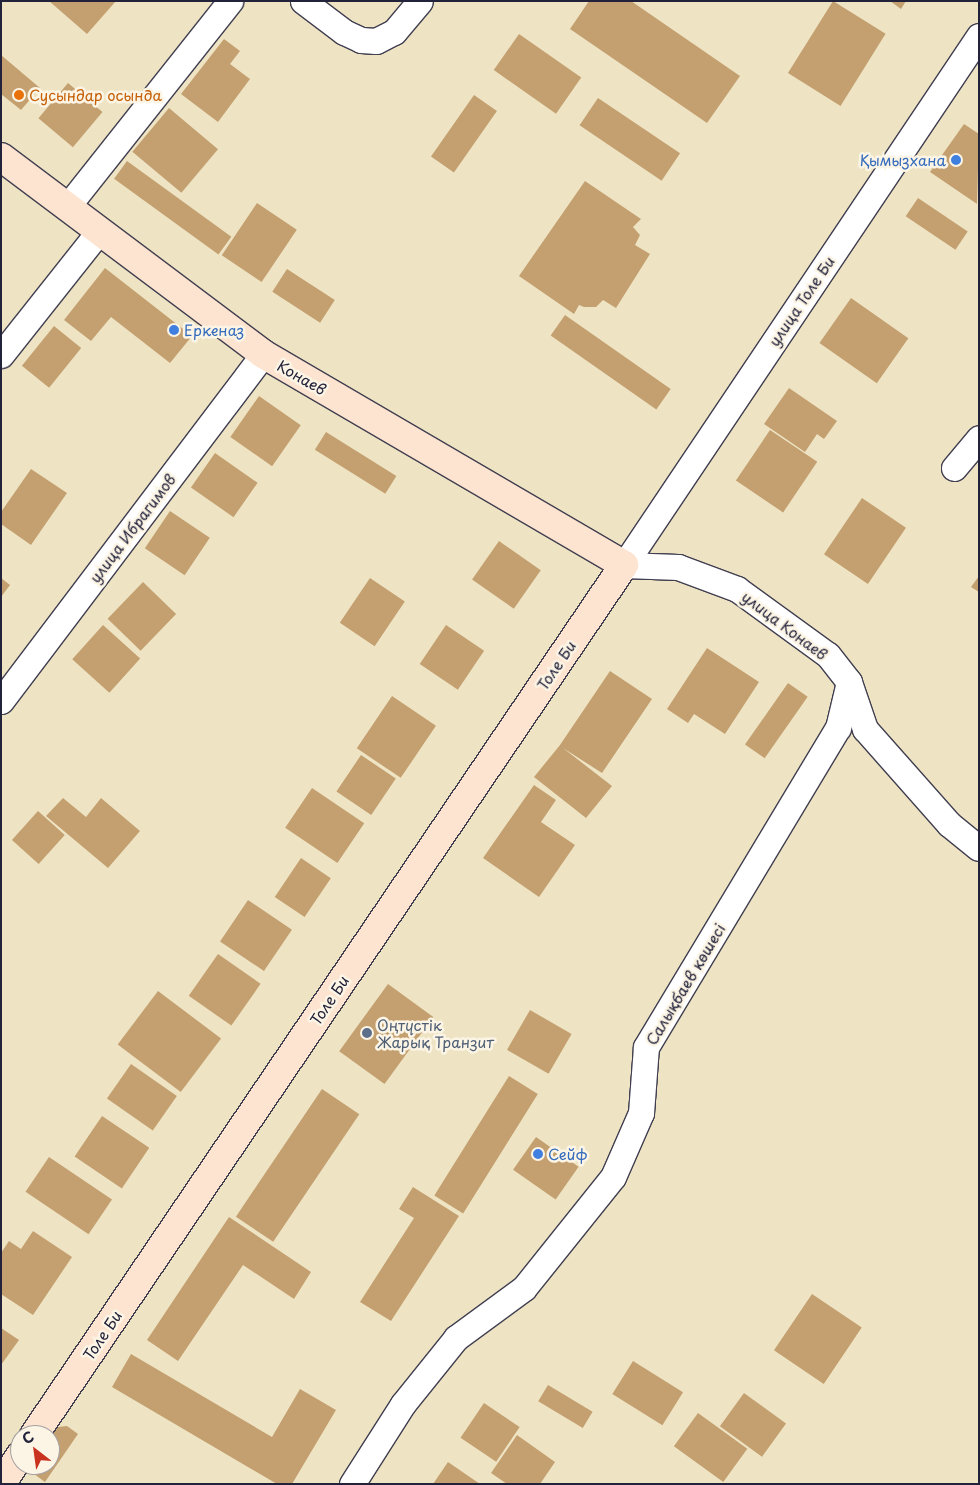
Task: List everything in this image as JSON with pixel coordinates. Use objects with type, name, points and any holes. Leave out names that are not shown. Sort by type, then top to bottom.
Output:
[{"type":"main road","name":"Конаев","points":[[1,157],[263,354],[624,565]]},
{"type":"main road","name":"Толе Би","points":[[41,1425],[624,565]]},
{"type":"main road","points":[[1,1484],[10,1471]]},
{"type":"street","points":[[67,207],[230,1]]},
{"type":"street","points":[[303,1],[344,32],[361,40],[376,41],[394,32],[420,1]]},
{"type":"street","name":"улица Толе Би","points":[[624,565],[979,36]]},
{"type":"street","points":[[1,355],[100,230]]},
{"type":"street","name":"улица Ибрагимов","points":[[1,701],[263,354]]},
{"type":"street","points":[[954,468],[979,438]]},
{"type":"street","name":"улица Конаев","points":[[624,565],[678,567],[737,589],[828,655],[849,682],[865,729],[949,824],[979,848]]},
{"type":"street","name":"Салықбаев көшесі","points":[[352,1484],[403,1404],[456,1338],[524,1288],[613,1177],[641,1113],[646,1047],[838,728],[849,682]]},
{"type":"building","points":[[49,1],[116,1],[87,34]]},
{"type":"building","points":[[589,1],[631,1],[740,76],[707,123],[570,29]]},
{"type":"building","points":[[833,1],[886,34],[841,106],[788,73]]},
{"type":"building","points":[[890,1],[906,1],[901,9]]},
{"type":"building","points":[[519,34],[581,78],[556,114],[494,70]]},
{"type":"building","points":[[224,39],[240,51],[230,64],[250,79],[218,122],[181,94]]},
{"type":"building","points":[[1,55],[40,88],[21,110],[1,94]]},
{"type":"building","points":[[68,83],[102,112],[73,147],[38,118]]},
{"type":"building","points":[[474,95],[497,111],[454,172],[431,156]]},
{"type":"building","points":[[598,98],[680,153],[662,181],[580,125]]},
{"type":"building","points":[[169,108],[218,149],[181,193],[132,152]]},
{"type":"building","points":[[964,124],[979,134],[977,204],[930,172]]},
{"type":"building","points":[[127,161],[231,237],[218,255],[114,179]]},
{"type":"building","points":[[585,181],[641,219],[633,227],[640,235],[635,245],[650,254],[616,308],[603,300],[596,307],[579,305],[574,314],[519,276]]},
{"type":"building","points":[[918,198],[968,232],[955,250],[906,216]]},
{"type":"building","points":[[257,203],[297,230],[262,282],[222,255]]},
{"type":"building","points":[[105,268],[192,336],[170,363],[111,317],[91,341],[64,320]]},
{"type":"building","points":[[287,269],[335,300],[320,323],[272,292]]},
{"type":"building","points":[[851,298],[908,338],[877,383],[819,343]]},
{"type":"building","points":[[565,315],[671,389],[656,409],[551,335]]},
{"type":"building","points":[[54,326],[81,348],[49,388],[22,366]]},
{"type":"building","points":[[789,388],[837,421],[824,439],[817,434],[805,452],[764,424]]},
{"type":"building","points":[[259,396],[301,425],[272,466],[230,437]]},
{"type":"building","points":[[770,430],[817,462],[783,512],[736,481]]},
{"type":"building","points":[[326,432],[396,476],[385,494],[315,450]]},
{"type":"building","points":[[215,453],[258,483],[234,517],[191,487]]},
{"type":"building","points":[[31,469],[67,493],[31,545],[1,524],[1,512]]},
{"type":"building","points":[[862,498],[906,528],[868,584],[824,554]]},
{"type":"building","points":[[170,511],[210,538],[185,575],[145,548]]},
{"type":"building","points":[[499,541],[541,570],[514,609],[472,580]]},
{"type":"building","points":[[979,576],[979,592],[971,587]]},
{"type":"building","points":[[1,578],[10,585],[1,597]]},
{"type":"building","points":[[370,578],[405,601],[375,646],[340,623]]},
{"type":"building","points":[[143,582],[176,614],[141,651],[108,619]]},
{"type":"building","points":[[103,625],[140,658],[109,693],[72,659]]},
{"type":"building","points":[[446,625],[484,651],[458,690],[420,664]]},
{"type":"building","points":[[707,648],[759,682],[725,734],[694,714],[688,723],[667,709]]},
{"type":"building","points":[[610,671],[652,699],[602,773],[563,748],[612,786],[586,818],[534,777],[560,745]]},
{"type":"building","points":[[788,683],[808,697],[765,758],[745,744]]},
{"type":"building","points":[[392,696],[436,726],[401,778],[357,748]]},
{"type":"building","points":[[361,755],[396,778],[371,815],[336,791]]},
{"type":"building","points":[[534,785],[556,800],[541,822],[575,845],[539,897],[483,858]]},
{"type":"building","points":[[312,788],[364,823],[337,863],[285,828]]},
{"type":"building","points":[[63,798],[86,817],[101,798],[140,831],[108,868],[46,816]]},
{"type":"building","points":[[38,811],[65,835],[39,864],[12,840]]},
{"type":"building","points":[[301,858],[331,878],[305,917],[275,897]]},
{"type":"building","points":[[248,900],[292,930],[264,971],[220,941]]},
{"type":"building","points":[[218,954],[261,984],[231,1026],[189,996]]},
{"type":"building","points":[[388,984],[433,1017],[385,1084],[339,1051]]},
{"type":"building","points":[[158,991],[221,1039],[181,1092],[118,1045]]},
{"type":"building","points":[[530,1010],[572,1034],[549,1074],[507,1050]]},
{"type":"building","points":[[131,1064],[177,1096],[153,1131],[107,1098]]},
{"type":"building","points":[[509,1076],[538,1094],[463,1214],[434,1196]]},
{"type":"building","points":[[322,1089],[359,1114],[273,1242],[236,1217]]},
{"type":"building","points":[[102,1116],[149,1148],[122,1188],[75,1157]]},
{"type":"building","points":[[536,1137],[579,1167],[556,1200],[513,1170]]},
{"type":"building","points":[[49,1157],[112,1199],[89,1234],[26,1192]]},
{"type":"building","points":[[413,1187],[459,1216],[391,1321],[360,1302],[414,1218],[399,1209]]},
{"type":"building","points":[[229,1217],[311,1272],[294,1299],[243,1265],[178,1361],[147,1340]]},
{"type":"building","points":[[33,1231],[72,1257],[33,1315],[1,1294],[1,1253],[9,1241],[21,1249]]},
{"type":"building","points":[[812,1294],[862,1328],[824,1384],[774,1350]]},
{"type":"building","points":[[1,1328],[19,1340],[1,1365]]},
{"type":"building","points":[[131,1354],[272,1437],[300,1389],[336,1410],[292,1484],[277,1484],[112,1387]]},
{"type":"building","points":[[633,1361],[683,1392],[662,1425],[612,1394]]},
{"type":"building","points":[[548,1385],[593,1412],[583,1428],[538,1401]]},
{"type":"building","points":[[744,1393],[786,1424],[762,1457],[720,1426]]},
{"type":"building","points":[[484,1403],[520,1427],[496,1462],[461,1438]]},
{"type":"building","points":[[698,1413],[747,1449],[723,1482],[674,1446]]},
{"type":"building","points":[[67,1426],[78,1434],[60,1460],[60,1427]]},
{"type":"building","points":[[517,1435],[555,1462],[540,1484],[507,1484],[491,1473]]},
{"type":"building","points":[[448,1462],[480,1484],[433,1484]]},
{"type":"building","points":[[35,1475],[50,1475],[45,1482]]},
{"type":"place","name":"Сусындар осында","points":[[19,95]]},
{"type":"place","name":"Қымызхана","points":[[956,160]]},
{"type":"place","name":"Еркеназ","points":[[174,330]]},
{"type":"place","name":"Оңтүстік Жарық Транзит","points":[[367,1033]]},
{"type":"place","name":"Сейф","points":[[538,1154]]}]
